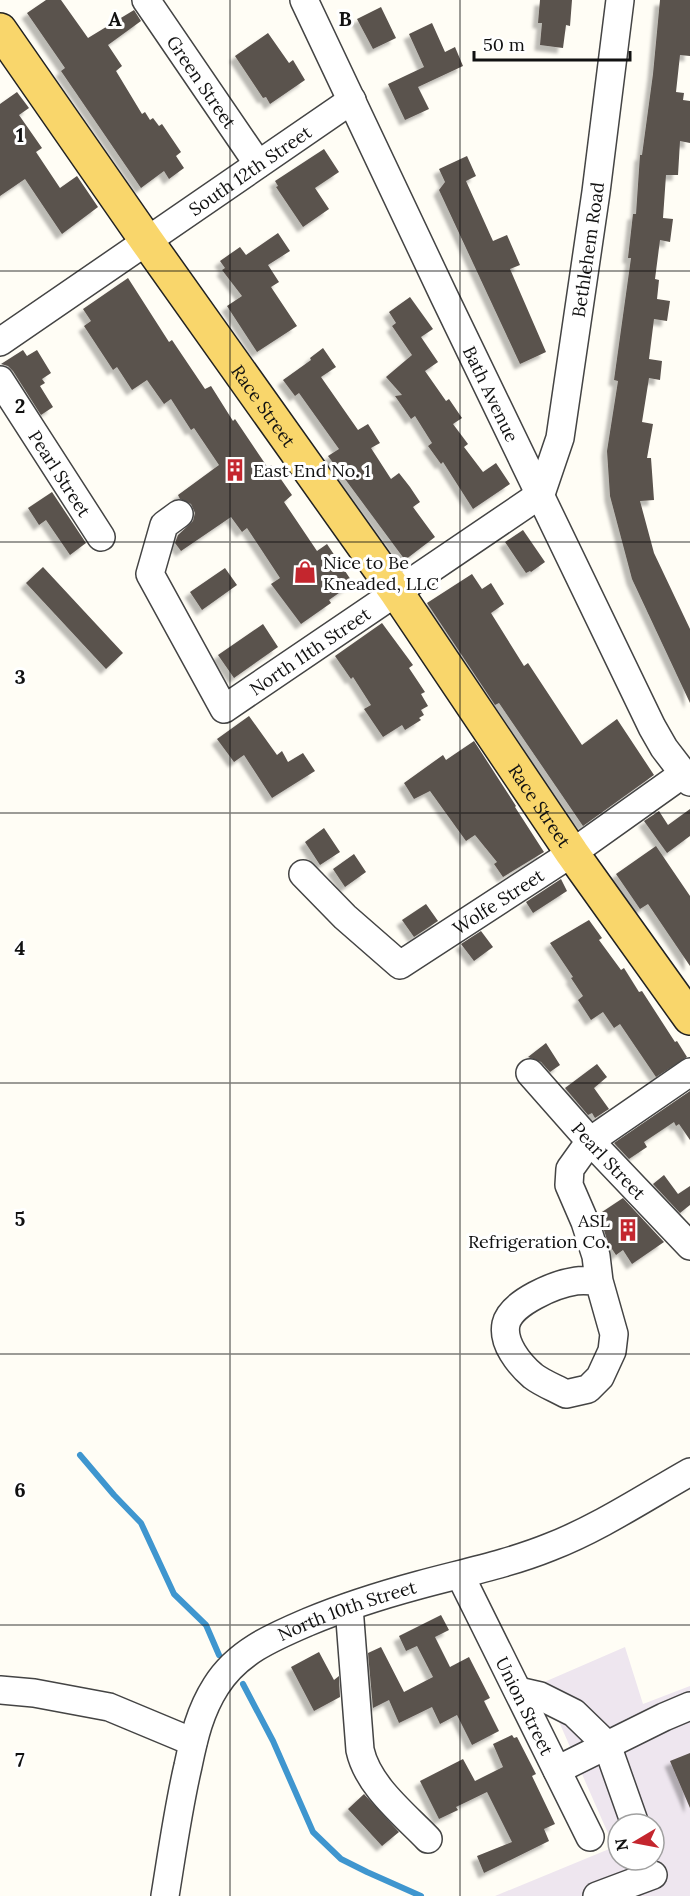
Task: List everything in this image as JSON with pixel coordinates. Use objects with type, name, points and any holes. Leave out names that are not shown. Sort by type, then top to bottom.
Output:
[{"type":"main road","name":"Race Street","points":[[0,30],[397,593],[572,853],[690,1018]]},
{"type":"street","name":"Green Street","points":[[146,0],[258,164]]},
{"type":"street","name":"Bath Avenue","points":[[304,0],[652,727],[664,748],[687,778]]},
{"type":"street","name":"Bethlehem Road","points":[[541,494],[560,438],[596,192],[620,0]]},
{"type":"street","name":"South 12th Street","points":[[0,342],[352,100]]},
{"type":"street","name":"Pearl Street","points":[[0,380],[101,537]]},
{"type":"street","name":"North 11th Street","points":[[179,514],[164,525],[150,574],[224,709],[541,494]]},
{"type":"street","name":"Wolfe Street","points":[[303,874],[345,917],[400,965],[687,778]]},
{"type":"street","points":[[599,1281],[575,1281],[540,1292],[519,1306],[506,1322],[506,1336],[514,1356],[533,1376],[566,1394],[588,1389],[600,1377],[612,1351],[614,1334],[599,1281],[596,1256],[585,1222],[569,1185],[570,1169],[590,1141],[690,1072]]},
{"type":"street","name":"Pearl Street","points":[[530,1073],[590,1141],[690,1246]]},
{"type":"street","name":"North 10th Street","points":[[165,1896],[182,1795],[202,1709],[217,1683],[236,1661],[274,1636],[349,1607],[508,1562],[552,1547],[593,1527],[690,1472]]},
{"type":"street","name":"Union Street","points":[[460,1575],[590,1837]]},
{"type":"street","points":[[349,1607],[363,1765],[371,1778],[428,1839]]},
{"type":"street","points":[[0,1690],[33,1693],[109,1707],[193,1742]]},
{"type":"street","points":[[518,1691],[540,1696],[574,1713],[607,1745],[631,1812]]},
{"type":"street","points":[[557,1770],[690,1706]]},
{"type":"street","points":[[597,1896],[652,1877]]},
{"type":"shaded area","points":[[625,1647],[643,1704],[690,1686],[690,1896],[495,1896],[606,1850],[606,1872],[666,1872],[666,1812],[606,1812],[606,1829],[542,1683]]},
{"type":"building","points":[[46,0],[61,0],[88,38],[134,10],[141,21],[108,45],[122,66],[116,71],[142,114],[145,112],[150,120],[153,118],[159,126],[162,124],[181,152],[176,156],[184,168],[169,179],[164,171],[141,188],[61,71],[65,68],[27,13]]},
{"type":"building","points":[[540,0],[572,0],[570,26],[566,25],[563,48],[540,45],[542,23],[538,23]]},
{"type":"building","points":[[660,0],[690,0],[690,56],[680,55],[676,92],[684,93],[683,100],[690,101],[690,143],[680,141],[678,175],[666,175],[663,218],[673,219],[670,242],[660,240],[655,279],[659,280],[657,299],[670,301],[667,321],[654,319],[649,359],[662,361],[660,380],[649,378],[642,422],[653,424],[647,458],[651,458],[654,500],[640,501],[654,553],[690,629],[690,703],[632,579],[610,496],[607,451],[618,381],[614,380],[631,258],[628,258],[633,214],[636,214],[640,155],[642,155],[653,74]]},
{"type":"building","points":[[381,7],[396,38],[373,49],[357,19]]},
{"type":"building","points":[[432,23],[445,52],[455,47],[463,66],[418,87],[429,109],[405,120],[388,84],[424,67],[409,34]]},
{"type":"building","points":[[268,33],[289,63],[293,60],[305,80],[270,104],[266,97],[263,98],[235,56]]},
{"type":"building","points":[[17,92],[29,108],[19,115],[42,148],[36,152],[60,188],[77,176],[98,207],[62,234],[25,179],[0,196],[0,104]]},
{"type":"building","points":[[324,149],[339,172],[315,188],[329,209],[303,227],[276,187],[278,186],[275,181]]},
{"type":"building","points":[[467,156],[476,176],[466,181],[493,241],[507,235],[520,265],[510,269],[546,352],[520,364],[439,190],[445,182],[439,169]]},
{"type":"building","points":[[278,233],[290,251],[268,265],[279,282],[271,287],[297,326],[257,352],[227,306],[242,296],[222,270],[225,268],[220,261],[240,247],[246,255]]},
{"type":"building","points":[[128,278],[169,342],[172,340],[205,389],[211,386],[233,421],[235,419],[268,468],[271,465],[292,495],[284,502],[317,551],[327,544],[353,583],[329,600],[331,603],[301,624],[271,584],[280,578],[247,528],[242,532],[231,517],[181,551],[175,543],[178,535],[193,521],[195,513],[191,504],[180,499],[178,495],[219,465],[194,428],[191,430],[171,399],[164,404],[147,380],[132,390],[117,367],[113,370],[84,326],[91,321],[83,309]]},
{"type":"building","points":[[410,297],[433,329],[421,337],[438,362],[425,371],[446,401],[449,399],[462,418],[453,424],[468,444],[464,447],[483,472],[496,463],[510,484],[473,509],[443,462],[441,464],[428,446],[432,443],[415,416],[411,419],[395,396],[402,395],[386,377],[412,355],[392,326],[396,323],[389,312]]},
{"type":"building","points":[[323,348],[336,367],[321,377],[358,430],[368,424],[380,443],[371,448],[391,479],[399,473],[410,487],[420,502],[413,507],[435,537],[405,560],[328,456],[339,449],[299,393],[295,396],[283,380],[311,360],[310,358]]},
{"type":"building","points":[[23,350],[27,356],[37,350],[51,373],[42,379],[45,383],[40,386],[53,407],[41,415],[13,371],[1,364]]},
{"type":"building","points":[[52,492],[86,543],[70,555],[46,520],[39,525],[28,508]]},
{"type":"building","points":[[523,530],[545,562],[526,573],[505,542]]},
{"type":"building","points":[[43,567],[123,653],[106,669],[26,583]]},
{"type":"building","points":[[225,568],[237,585],[202,610],[190,592]]},
{"type":"building","points":[[472,574],[482,589],[491,583],[504,604],[491,613],[524,666],[528,663],[582,745],[617,719],[654,775],[583,826],[499,703],[495,705],[427,603]]},
{"type":"building","points":[[382,623],[413,665],[409,668],[425,692],[421,694],[428,706],[421,710],[424,715],[419,718],[421,720],[405,730],[402,725],[383,737],[364,709],[371,705],[353,677],[351,679],[335,656]]},
{"type":"building","points":[[263,624],[278,647],[234,678],[218,655]]},
{"type":"building","points":[[249,716],[277,755],[282,751],[288,762],[303,753],[315,771],[272,798],[244,755],[234,762],[217,739]]},
{"type":"building","points":[[474,741],[544,852],[503,877],[494,864],[497,862],[475,835],[466,841],[430,791],[414,799],[404,783],[443,755],[446,760]]},
{"type":"building","points":[[690,809],[690,836],[667,853],[644,821],[659,811],[668,825]]},
{"type":"building","points":[[324,828],[340,852],[320,865],[305,842]]},
{"type":"building","points":[[656,846],[690,896],[690,966],[648,904],[640,909],[616,874]]},
{"type":"building","points":[[354,854],[366,872],[345,887],[333,869]]},
{"type":"building","points":[[561,879],[567,891],[533,913],[526,902]]},
{"type":"building","points":[[426,904],[438,921],[414,937],[402,920]]},
{"type":"building","points":[[589,920],[602,938],[599,940],[621,970],[624,968],[639,992],[642,991],[687,1057],[656,1077],[620,1024],[614,1028],[603,1012],[591,1020],[578,1000],[583,996],[571,978],[573,977],[550,943]]},
{"type":"building","points":[[481,931],[493,947],[474,961],[461,944]]},
{"type":"building","points":[[546,1043],[560,1065],[550,1072],[541,1062],[528,1057]]},
{"type":"building","points":[[597,1064],[607,1077],[594,1088],[609,1109],[595,1118],[592,1113],[588,1115],[565,1088]]},
{"type":"building","points":[[690,1091],[690,1140],[679,1124],[676,1126],[674,1122],[644,1142],[647,1147],[629,1159],[614,1143]]},
{"type":"building","points":[[664,1175],[678,1194],[690,1186],[690,1205],[680,1213],[653,1184]]},
{"type":"building","name":"ASL Refrigeration Co.","points":[[623,1198],[664,1242],[632,1264],[623,1250],[616,1255],[608,1243],[599,1214]]},
{"type":"building","points":[[441,1615],[449,1630],[435,1637],[450,1667],[469,1657],[490,1698],[484,1701],[499,1731],[472,1745],[457,1715],[440,1724],[432,1707],[399,1723],[389,1700],[373,1708],[368,1653],[381,1647],[404,1692],[433,1677],[417,1646],[406,1651],[399,1636]]},
{"type":"building","points":[[319,1652],[334,1680],[339,1676],[340,1697],[314,1711],[291,1667]]},
{"type":"building","points":[[512,1735],[514,1738],[517,1737],[536,1774],[532,1776],[555,1824],[544,1829],[549,1841],[484,1873],[477,1856],[512,1842],[487,1792],[456,1807],[458,1810],[439,1819],[420,1781],[463,1759],[475,1781],[503,1767],[493,1744]]},
{"type":"building","points":[[690,1753],[690,1808],[670,1761]]},
{"type":"building","points":[[364,1794],[399,1832],[382,1846],[348,1809]]},
{"type":"waterway","points":[[80,1455],[141,1523],[174,1594],[206,1625],[219,1655]]},
{"type":"waterway","points":[[243,1684],[273,1741],[313,1832],[341,1859],[421,1896]]},
{"type":"place","name":"East End No. 1","points":[[235,470]]},
{"type":"place","name":"Nice to Be Kneaded, LLC","points":[[305,572]]},
{"type":"place","name":"ASL Refrigeration Co.","points":[[628,1230]]}]
